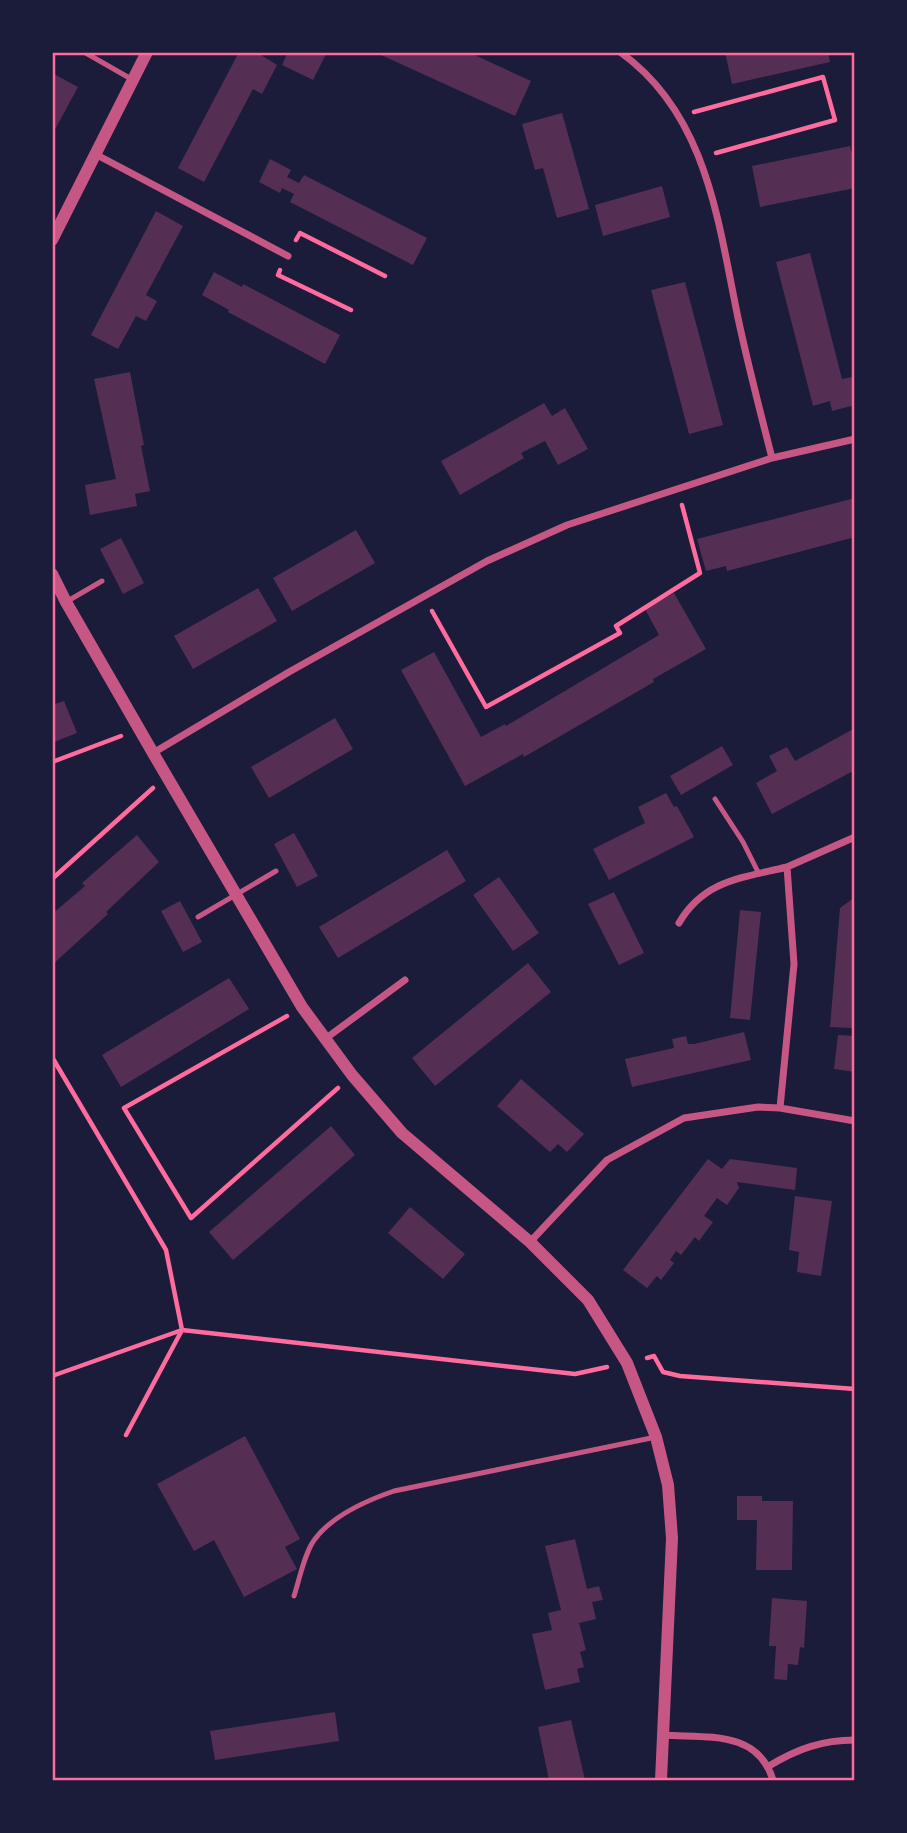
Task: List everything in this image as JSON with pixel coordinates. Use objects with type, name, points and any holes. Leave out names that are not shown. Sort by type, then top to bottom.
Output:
[{"type":"street","points":[[52,240],[147,52]]},
{"type":"street","points":[[620,52],[642,68],[668,97],[711,190],[750,372],[772,458]]},
{"type":"street","points":[[97,155],[288,256]]},
{"type":"street","points":[[153,753],[289,672],[487,561],[566,524],[772,458],[855,439]]},
{"type":"street","points":[[54,583],[302,1007],[325,1039],[402,1133],[530,1242],[588,1300],[627,1363],[656,1437],[668,1485],[672,1538],[661,1780]]},
{"type":"street","points":[[679,923],[689,906],[719,884],[787,867],[855,837]]},
{"type":"street","points":[[780,1108],[794,964],[787,867]]},
{"type":"street","points":[[325,1039],[405,980]]},
{"type":"street","points":[[530,1242],[607,1160],[684,1118],[758,1107],[780,1108],[855,1121]]},
{"type":"street","points":[[664,1735],[733,1739],[755,1750],[769,1766],[773,1780]]},
{"type":"street","points":[[769,1766],[784,1757],[830,1740],[855,1740]]},
{"type":"lane","points":[[84,52],[133,80]]},
{"type":"lane","points":[[66,602],[102,581]]},
{"type":"lane","points":[[715,799],[743,842],[759,874]]},
{"type":"lane","points":[[198,917],[276,871]]},
{"type":"lane","points":[[294,1596],[314,1540],[340,1517],[368,1500],[394,1491],[656,1437]]},
{"type":"path","points":[[679,116],[823,77],[835,120],[698,157]]},
{"type":"path","points":[[351,310],[278,275],[300,233],[386,276]]},
{"type":"path","points":[[424,598],[486,707],[620,632],[616,626],[700,573],[678,488]]},
{"type":"path","points":[[52,761],[140,729]]},
{"type":"path","points":[[52,879],[167,776]]},
{"type":"path","points":[[302,1007],[124,1108],[191,1219],[352,1075]]},
{"type":"path","points":[[52,1057],[166,1250],[182,1330],[126,1435]]},
{"type":"path","points":[[52,1376],[182,1330],[575,1374],[654,1356],[663,1372],[680,1376],[855,1389]]},
{"type":"building","points":[[239,52],[256,52],[277,65],[262,94],[253,89],[204,182],[178,168]]},
{"type":"building","points":[[288,52],[327,52],[313,80],[282,65]]},
{"type":"building","points":[[382,52],[468,52],[531,81],[515,116],[381,55]]},
{"type":"building","points":[[725,52],[828,52],[830,62],[732,84]]},
{"type":"building","points":[[52,73],[78,87],[52,135]]},
{"type":"building","points":[[562,113],[589,209],[557,218],[543,168],[535,170],[522,124]]},
{"type":"building","points":[[850,146],[855,166],[855,188],[760,207],[752,166]]},
{"type":"building","points":[[270,159],[291,170],[287,177],[299,183],[304,175],[427,238],[413,265],[290,202],[294,194],[282,188],[280,193],[259,182]]},
{"type":"building","points":[[662,186],[670,217],[603,236],[595,205]]},
{"type":"building","points":[[156,211],[183,226],[146,295],[157,301],[146,321],[136,316],[118,349],[91,335]]},
{"type":"building","points":[[810,253],[842,379],[852,377],[855,385],[855,405],[832,411],[830,401],[813,406],[776,262]]},
{"type":"building","points":[[214,272],[242,287],[243,284],[340,335],[325,364],[228,312],[229,310],[202,295]]},
{"type":"building","points":[[685,282],[723,425],[689,434],[651,290]]},
{"type":"building","points":[[130,372],[150,491],[135,494],[137,506],[90,515],[85,485],[116,479],[94,379]]},
{"type":"building","points":[[544,403],[552,416],[565,408],[588,449],[558,465],[545,441],[521,453],[524,458],[460,495],[441,461]]},
{"type":"building","points":[[855,498],[855,537],[727,571],[726,566],[706,571],[697,539]]},
{"type":"building","points":[[356,530],[375,563],[292,611],[273,578]]},
{"type":"building","points":[[121,538],[144,583],[123,594],[100,549]]},
{"type":"building","points":[[258,588],[277,621],[193,669],[174,636]]},
{"type":"building","points":[[674,593],[706,649],[524,757],[523,754],[465,786],[401,670],[434,652],[481,737],[505,724],[506,726],[659,635],[645,609]]},
{"type":"building","points":[[64,701],[77,733],[54,742],[52,705]]},
{"type":"building","points":[[335,718],[353,749],[269,798],[251,767]]},
{"type":"building","points":[[855,728],[855,770],[772,814],[756,783],[777,771],[769,756],[787,747],[795,761]]},
{"type":"building","points":[[722,746],[733,765],[681,795],[670,776]]},
{"type":"building","points":[[666,793],[674,807],[677,806],[694,837],[609,880],[593,849],[645,823],[638,807]]},
{"type":"building","points":[[294,833],[318,876],[297,887],[274,844]]},
{"type":"building","points":[[137,835],[159,862],[52,965],[52,914],[85,886],[82,883]]},
{"type":"building","points":[[447,850],[466,881],[338,958],[319,927]]},
{"type":"building","points":[[499,877],[539,933],[513,951],[473,895]]},
{"type":"building","points":[[614,892],[644,953],[619,965],[588,904]]},
{"type":"building","points":[[855,897],[853,1028],[830,1027],[840,908]]},
{"type":"building","points":[[180,901],[202,942],[183,952],[161,911]]},
{"type":"building","points":[[740,910],[761,912],[750,1020],[730,1018]]},
{"type":"building","points":[[528,963],[551,992],[435,1086],[412,1058]]},
{"type":"building","points":[[229,978],[249,1009],[121,1087],[102,1055]]},
{"type":"building","points":[[744,1032],[751,1060],[632,1087],[625,1059],[674,1048],[672,1039],[686,1036],[688,1044],[694,1044]]},
{"type":"building","points":[[838,1035],[855,1036],[855,1072],[834,1069]]},
{"type":"building","points":[[521,1079],[584,1134],[567,1152],[558,1144],[550,1152],[497,1106]]},
{"type":"building","points":[[331,1126],[355,1155],[233,1260],[209,1232]]},
{"type":"building","points":[[708,1159],[722,1169],[730,1159],[797,1168],[795,1190],[737,1182],[739,1188],[727,1205],[717,1198],[704,1216],[713,1222],[699,1241],[695,1237],[681,1255],[676,1251],[670,1260],[674,1263],[661,1280],[657,1276],[647,1288],[623,1270]]},
{"type":"building","points":[[795,1196],[832,1201],[821,1276],[797,1272],[799,1252],[789,1250]]},
{"type":"building","points":[[410,1207],[465,1254],[443,1279],[388,1233]]},
{"type":"building","points":[[245,1436],[300,1539],[285,1547],[297,1569],[244,1597],[214,1540],[194,1551],[157,1484]]},
{"type":"building","points":[[737,1496],[762,1496],[762,1501],[793,1501],[792,1570],[756,1570],[757,1520],[737,1520]]},
{"type":"building","points":[[575,1539],[587,1589],[599,1586],[603,1600],[592,1602],[596,1619],[579,1623],[586,1650],[580,1652],[584,1667],[577,1669],[580,1682],[545,1690],[532,1634],[552,1630],[548,1613],[561,1610],[545,1546]]},
{"type":"building","points":[[772,1598],[807,1601],[804,1648],[800,1647],[798,1665],[788,1664],[787,1680],[774,1679],[776,1646],[769,1646]]},
{"type":"building","points":[[335,1712],[339,1741],[215,1760],[210,1731]]},
{"type":"building","points":[[571,1720],[585,1780],[549,1780],[538,1727]]}]
